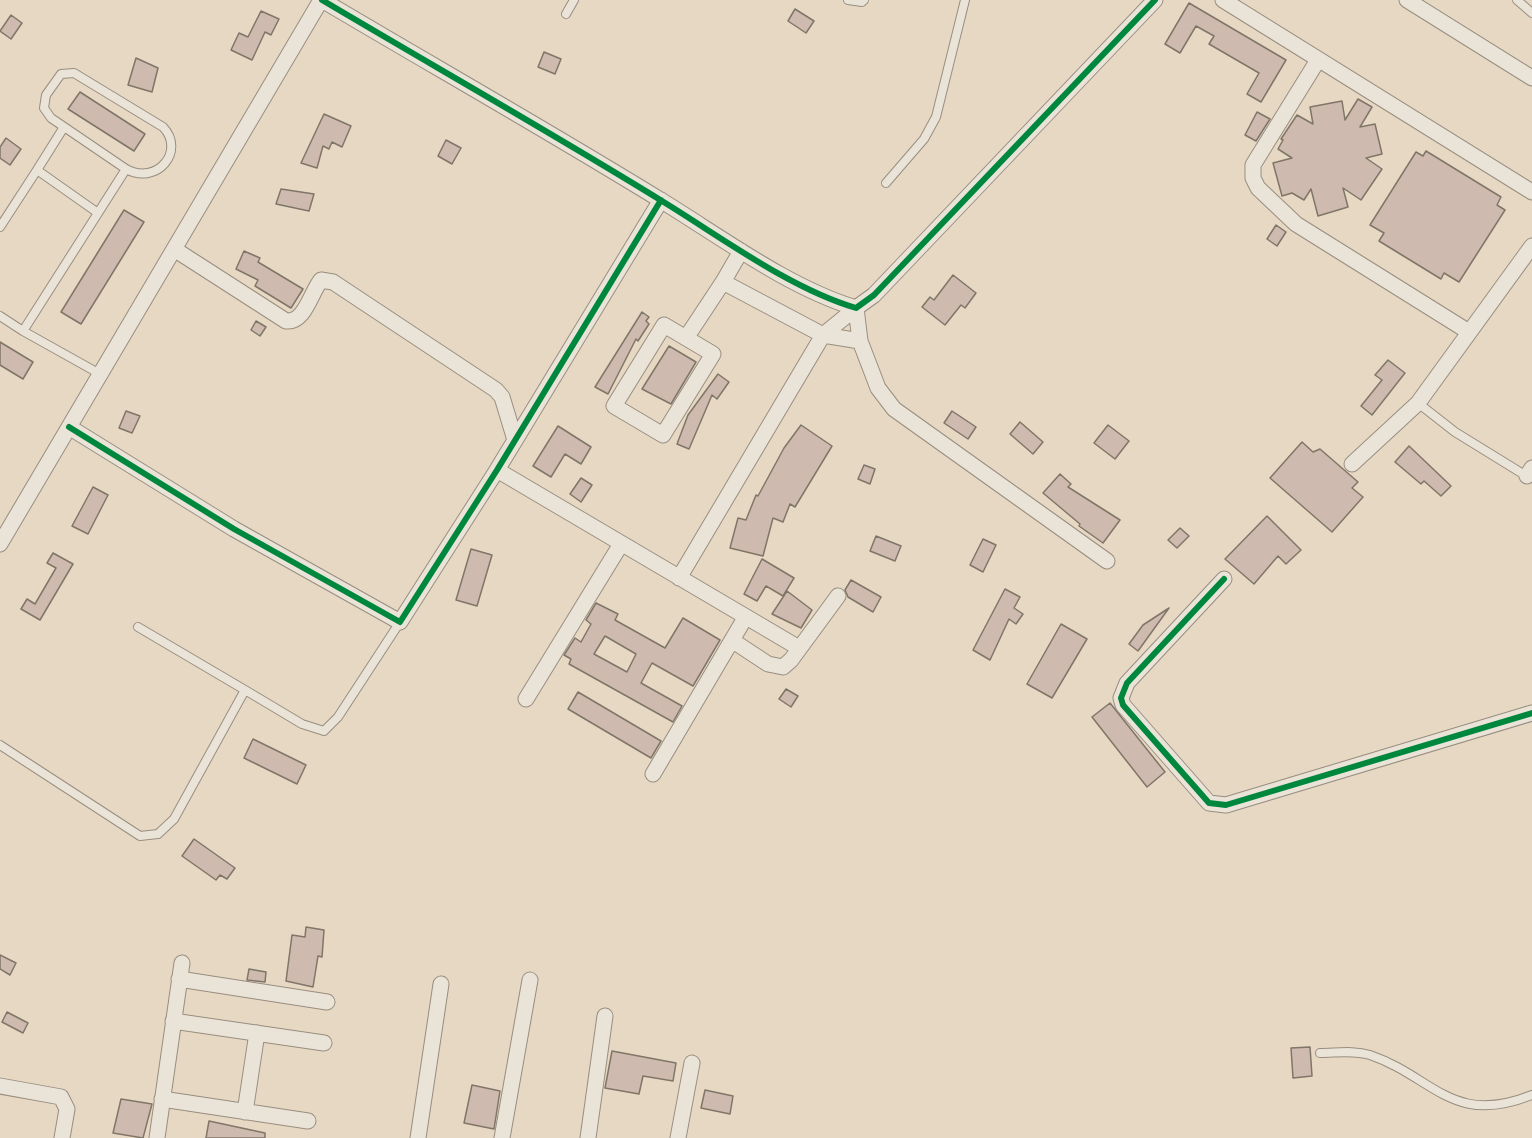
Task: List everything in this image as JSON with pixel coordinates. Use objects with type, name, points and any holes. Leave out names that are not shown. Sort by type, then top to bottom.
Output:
[{"type":"street","points":[[0,544],[321,0],[661,200],[741,251],[833,301],[856,308]]},
{"type":"street","points":[[679,578],[823,335],[874,295],[1155,0]]},
{"type":"street","points":[[1223,0],[1532,192]]},
{"type":"street","points":[[1407,0],[1532,78]]},
{"type":"street","points":[[1318,60],[1253,165],[1253,177],[1258,188],[1296,224],[1469,332]]},
{"type":"street","points":[[69,427],[234,529],[400,622],[497,470],[661,200]]},
{"type":"street","points":[[1352,464],[1418,403],[1532,246]]},
{"type":"street","points":[[174,249],[286,321],[300,316],[321,280],[333,282],[496,390],[502,397],[515,440]]},
{"type":"street","points":[[686,338],[741,251]]},
{"type":"street","points":[[723,282],[823,335],[860,341]]},
{"type":"street","points":[[856,308],[860,341],[878,388],[894,409],[1107,561]]},
{"type":"street","points":[[664,325],[686,338],[713,354],[663,435],[614,406],[664,325]]},
{"type":"street","points":[[497,470],[745,618],[800,648]]},
{"type":"street","points":[[526,699],[621,543]]},
{"type":"street","points":[[1224,579],[1127,683],[1121,698],[1123,705],[1209,803],[1226,805],[1532,713]]},
{"type":"street","points":[[733,641],[777,667],[788,664],[838,596]]},
{"type":"street","points":[[653,774],[745,618]]},
{"type":"street","points":[[157,1138],[181,971],[327,1002]]},
{"type":"street","points":[[502,1138],[530,980]]},
{"type":"street","points":[[418,1138],[441,984]]},
{"type":"street","points":[[588,1138],[605,1016]]},
{"type":"street","points":[[173,1021],[324,1043]]},
{"type":"street","points":[[245,1112],[257,1033]]},
{"type":"street","points":[[678,1138],[692,1063]]},
{"type":"street","points":[[0,1086],[61,1097],[67,1109],[62,1138]]},
{"type":"street","points":[[162,1099],[308,1121]]},
{"type":"lane","points":[[566,14],[574,0]]},
{"type":"lane","points":[[848,0],[864,0]]},
{"type":"lane","points":[[886,183],[924,139],[936,117],[965,0]]},
{"type":"lane","points":[[1517,0],[1532,13]]},
{"type":"lane","points":[[61,74],[74,74],[163,127],[171,136],[172,145],[168,158],[157,171],[148,175],[137,174],[126,169],[51,118],[44,108],[46,95],[61,74]]},
{"type":"lane","points":[[0,226],[64,127]]},
{"type":"lane","points":[[23,331],[126,169]]},
{"type":"lane","points":[[37,170],[98,213]]},
{"type":"lane","points":[[0,316],[100,374]]},
{"type":"lane","points":[[1418,403],[1455,432],[1530,474]]},
{"type":"lane","points":[[138,627],[302,724],[324,730],[338,717],[400,622]]},
{"type":"lane","points":[[0,745],[140,836],[158,834],[174,819],[245,690]]},
{"type":"lane","points":[[1320,1053],[1368,1054],[1432,1090],[1470,1105],[1488,1105],[1532,1095]]},
{"type":"building","points":[[1189,3],[1286,60],[1261,102],[1247,94],[1259,73],[1209,44],[1214,36],[1196,26],[1180,53],[1165,44]]},
{"type":"building","points":[[795,9],[814,21],[806,33],[788,21]]},
{"type":"building","points":[[261,11],[279,19],[271,35],[265,32],[252,60],[231,50],[239,33],[248,37]]},
{"type":"building","points":[[11,15],[22,23],[11,39],[0,31]]},
{"type":"building","points":[[544,52],[561,59],[555,74],[538,67]]},
{"type":"building","points":[[136,58],[158,68],[152,92],[128,85]]},
{"type":"building","points":[[80,92],[145,134],[134,151],[68,109]]},
{"type":"building","points":[[1358,99],[1372,107],[1360,127],[1375,124],[1382,154],[1366,158],[1382,169],[1361,200],[1343,188],[1348,207],[1318,216],[1311,189],[1304,200],[1292,193],[1282,196],[1273,163],[1292,158],[1278,149],[1283,140],[1281,139],[1297,115],[1313,124],[1310,107],[1342,101],[1345,120]]},
{"type":"building","points":[[1257,112],[1270,119],[1256,141],[1245,135]]},
{"type":"building","points":[[324,114],[351,126],[342,147],[332,142],[329,149],[323,146],[317,168],[301,163]]},
{"type":"building","points":[[6,138],[21,149],[10,165],[0,158],[0,147]]},
{"type":"building","points":[[446,140],[461,148],[452,164],[438,156]]},
{"type":"building","points":[[1426,151],[1501,197],[1497,205],[1505,210],[1459,282],[1444,273],[1441,279],[1379,241],[1384,233],[1370,225],[1416,152],[1423,156]]},
{"type":"building","points":[[281,189],[314,194],[309,211],[276,204]]},
{"type":"building","points":[[124,210],[144,222],[81,324],[61,312]]},
{"type":"building","points":[[1276,225],[1286,232],[1277,246],[1267,239]]},
{"type":"building","points":[[244,251],[260,258],[258,262],[303,289],[291,308],[255,286],[258,280],[236,269]]},
{"type":"building","points":[[953,275],[976,293],[965,308],[961,305],[945,325],[922,307],[930,297],[934,300]]},
{"type":"building","points":[[642,312],[649,317],[646,321],[649,324],[638,341],[636,339],[608,394],[595,387]]},
{"type":"building","points":[[256,321],[266,327],[260,336],[251,330]]},
{"type":"building","points":[[0,342],[33,362],[23,379],[0,365]]},
{"type":"building","points":[[669,346],[696,362],[671,404],[642,389]]},
{"type":"building","points":[[1388,360],[1405,373],[1372,415],[1361,406],[1382,380],[1375,375]]},
{"type":"building","points":[[718,374],[729,382],[717,399],[712,395],[689,449],[677,444],[688,415]]},
{"type":"building","points":[[126,411],[140,416],[132,433],[119,428]]},
{"type":"building","points":[[952,411],[976,427],[968,439],[944,423]]},
{"type":"building","points":[[1020,422],[1043,442],[1033,454],[1010,434]]},
{"type":"building","points":[[801,425],[832,446],[795,507],[790,504],[783,522],[773,518],[763,556],[730,548],[738,518],[746,520],[756,495],[758,496],[784,448]]},
{"type":"building","points":[[1108,425],[1129,441],[1115,459],[1094,443]]},
{"type":"building","points":[[558,426],[591,447],[581,464],[565,454],[551,477],[533,466]]},
{"type":"building","points":[[1302,442],[1313,452],[1320,449],[1358,482],[1352,488],[1363,497],[1332,532],[1270,478]]},
{"type":"building","points":[[1409,446],[1451,486],[1441,496],[1424,481],[1421,484],[1395,462]]},
{"type":"building","points":[[864,465],[875,469],[870,484],[858,479]]},
{"type":"building","points":[[1060,474],[1071,484],[1068,487],[1120,520],[1103,543],[1079,526],[1080,524],[1043,493]]},
{"type":"building","points":[[581,478],[592,485],[581,502],[570,494]]},
{"type":"building","points":[[93,487],[108,495],[88,534],[72,526]]},
{"type":"building","points":[[1267,516],[1301,550],[1286,564],[1278,556],[1254,584],[1225,559]]},
{"type":"building","points":[[1180,528],[1189,536],[1177,548],[1168,540]]},
{"type":"building","points":[[876,536],[901,546],[895,561],[870,551]]},
{"type":"building","points":[[983,539],[996,545],[983,572],[970,565]]},
{"type":"building","points":[[471,549],[492,555],[477,606],[456,600]]},
{"type":"building","points":[[53,553],[73,564],[40,620],[21,609],[27,599],[35,604],[56,568],[47,563]]},
{"type":"building","points":[[762,559],[794,578],[783,596],[766,586],[757,601],[744,594]]},
{"type":"building","points":[[851,580],[881,597],[873,612],[848,597],[845,590]]},
{"type":"building","points":[[1005,589],[1020,597],[1014,608],[1023,614],[1016,624],[1009,619],[990,660],[973,650]]},
{"type":"building","points":[[787,591],[812,610],[801,628],[772,614]]},
{"type":"building","points":[[596,603],[618,614],[615,620],[665,648],[683,618],[720,640],[693,686],[652,663],[641,683],[682,706],[673,722],[569,664],[571,659],[564,655],[575,638],[581,642],[591,624],[586,620]],"holes":[[[605,636],[636,654],[627,672],[594,654]]]},
{"type":"building","points":[[1169,608],[1138,651],[1129,644],[1143,625]]},
{"type":"building","points":[[1061,624],[1087,639],[1052,698],[1027,684]]},
{"type":"building","points":[[786,689],[798,696],[791,707],[779,699]]},
{"type":"building","points":[[578,692],[661,741],[651,758],[568,709]]},
{"type":"building","points":[[1110,703],[1165,772],[1147,787],[1092,717]]},
{"type":"building","points":[[253,739],[306,765],[297,784],[244,758]]},
{"type":"building","points":[[194,839],[235,868],[227,879],[220,875],[216,880],[182,856]]},
{"type":"building","points":[[306,927],[324,930],[322,957],[318,956],[313,987],[286,981],[292,935],[305,937]]},
{"type":"building","points":[[0,955],[16,963],[10,975],[0,969]]},
{"type":"building","points":[[249,969],[266,972],[265,982],[247,980]]},
{"type":"building","points":[[7,1012],[28,1023],[23,1033],[2,1022]]},
{"type":"building","points":[[1310,1047],[1312,1076],[1293,1078],[1291,1048]]},
{"type":"building","points":[[612,1051],[676,1063],[673,1081],[643,1076],[639,1094],[605,1088]]},
{"type":"building","points":[[472,1085],[500,1091],[494,1129],[464,1123]]},
{"type":"building","points":[[705,1090],[733,1096],[730,1114],[701,1108]]},
{"type":"building","points":[[121,1099],[152,1104],[143,1138],[113,1133]]},
{"type":"building","points":[[209,1121],[265,1133],[265,1138],[206,1138]]},
{"type":"cycle path","points":[[322,0],[578,150],[781,275],[806,288],[856,308],[874,295],[1155,0]]},
{"type":"cycle path","points":[[69,427],[234,529],[400,622],[497,470],[661,200]]},
{"type":"cycle path","points":[[1224,579],[1127,683],[1121,698],[1123,705],[1209,803],[1226,805],[1532,713]]}]
